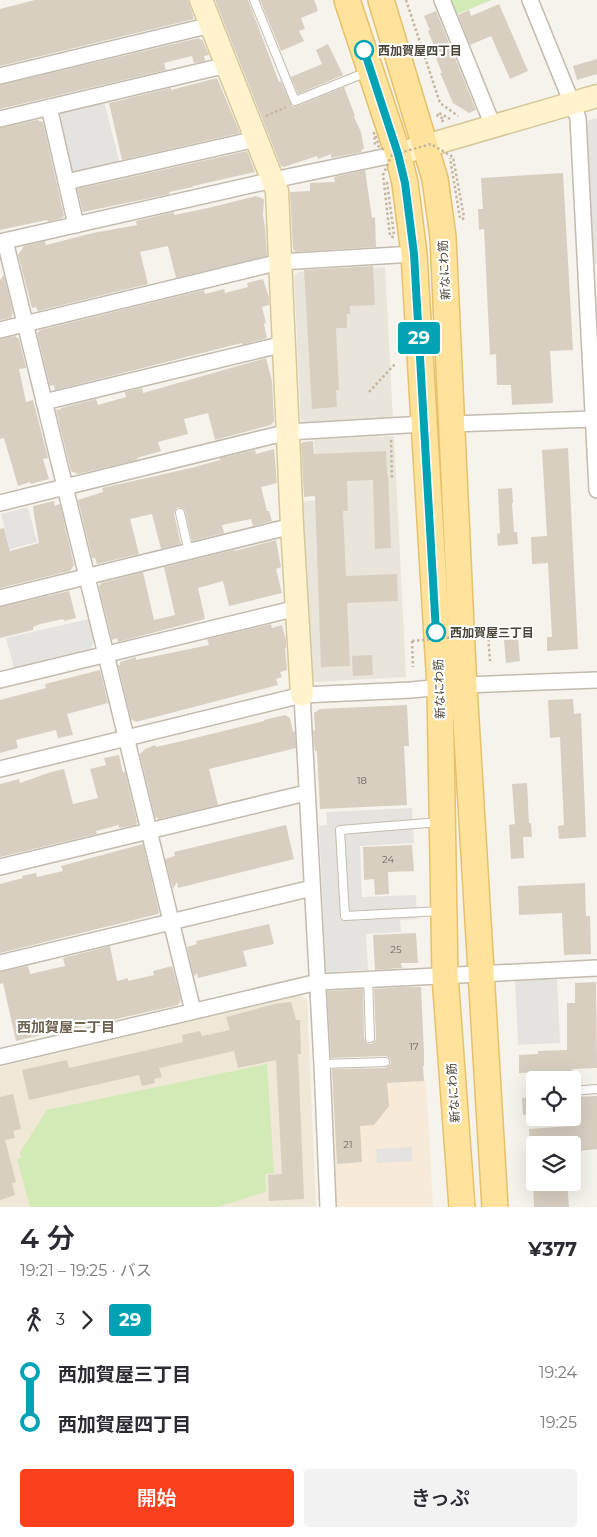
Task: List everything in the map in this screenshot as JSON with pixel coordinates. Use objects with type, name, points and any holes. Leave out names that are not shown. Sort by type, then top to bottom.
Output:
[{"type":"main road","name":"新なにわ筋","points":[[347,0],[371,70],[387,149],[405,183],[414,254],[440,687],[445,976],[462,1207]]},
{"type":"main road","name":"新なにわ筋","points":[[381,0],[435,179],[443,237],[464,685],[495,1207]]},
{"type":"street","points":[[201,0],[277,191],[292,526],[318,982],[328,1207]]},
{"type":"street","points":[[442,0],[493,126]]},
{"type":"street","points":[[530,0],[578,118],[597,490]]},
{"type":"street","points":[[0,76],[211,25]]},
{"type":"street","points":[[0,119],[227,65]]},
{"type":"street","points":[[193,1011],[25,324],[2,241],[273,180],[387,149],[426,146],[597,96]]},
{"type":"street","points":[[49,107],[76,225]]},
{"type":"street","points":[[66,182],[253,131]]},
{"type":"street","points":[[0,330],[280,262],[414,254]]},
{"type":"street","points":[[44,402],[284,344]]},
{"type":"street","points":[[451,424],[594,419]]},
{"type":"street","points":[[0,503],[288,432],[424,424]]},
{"type":"street","points":[[0,598],[292,526]]},
{"type":"street","points":[[0,680],[297,608]]},
{"type":"street","points":[[0,769],[302,695],[464,685],[597,680]]},
{"type":"street","points":[[0,867],[306,793]]},
{"type":"street","points":[[0,963],[312,888]]},
{"type":"street","points":[[0,1058],[318,982],[597,968]]},
{"type":"lane","points":[[254,0],[296,101],[371,70]]},
{"type":"lane","points":[[180,513],[189,552]]},
{"type":"lane","points":[[442,822],[340,830],[344,916],[444,911]]},
{"type":"lane","points":[[368,979],[370,1038]]},
{"type":"lane","points":[[322,1064],[385,1062]]},
{"type":"lane","points":[[581,1091],[597,1090]]},
{"type":"path","points":[[253,131],[296,101]]},
{"type":"path","points":[[374,133],[375,134],[387,149],[375,144],[374,133]]},
{"type":"path","points":[[388,182],[393,237],[390,236],[383,175],[392,155],[432,144],[453,157],[463,219],[460,218],[450,158]]},
{"type":"path","points":[[369,392],[395,364]]},
{"type":"path","points":[[390,434],[392,479]]},
{"type":"path","points":[[414,668],[412,641],[488,634],[490,661]]},
{"type":"shaded area","points":[[104,101],[120,164],[69,177],[54,114]]},
{"type":"shaded area","points":[[597,118],[597,264],[594,264],[587,121]]},
{"type":"shaded area","points":[[385,267],[393,420],[301,426],[294,276],[298,272]]},
{"type":"shaded area","points":[[394,436],[406,677],[316,682],[309,676],[300,502],[317,500],[314,439]]},
{"type":"shaded area","points":[[28,507],[37,542],[10,549],[1,514]]},
{"type":"shaded area","points":[[89,619],[94,641],[90,650],[14,668],[6,638]]},
{"type":"shaded area","points":[[412,808],[414,843],[360,846],[362,897],[416,895],[417,919],[400,920],[401,932],[366,934],[368,970],[326,972],[319,826],[327,825],[326,812]]},
{"type":"shaded area","points":[[557,977],[560,1043],[518,1045],[515,979]]},
{"type":"shaded area","points":[[300,995],[307,1000],[316,1207],[0,1207],[0,1067]]},
{"type":"shaded area","points":[[426,1081],[433,1207],[336,1207],[330,1085]]},
{"type":"shaded area","points":[[412,1147],[413,1161],[377,1163],[376,1149]]},
{"type":"green space","points":[[444,0],[492,0],[450,17]]},
{"type":"green space","points":[[267,1064],[274,1173],[265,1174],[266,1192],[216,1207],[30,1207],[17,1159],[21,1158],[20,1152],[47,1110]]},
{"type":"building","points":[[35,0],[188,0],[194,19],[0,66],[0,9]]},
{"type":"building","points":[[215,0],[248,0],[279,82],[281,81],[292,106],[297,106],[344,87],[361,132],[364,149],[361,150],[362,152],[331,158],[331,154],[318,159],[317,156],[284,167],[281,166]]},
{"type":"building","points":[[260,0],[314,0],[318,11],[301,18],[305,29],[299,31],[304,41],[281,51]]},
{"type":"building","points":[[499,4],[528,71],[510,79],[491,36],[470,45],[458,15],[469,10],[471,16]]},
{"type":"building","points":[[436,11],[476,110],[469,113],[453,103],[440,73],[442,73],[433,51],[436,50],[424,16]]},
{"type":"building","points":[[199,38],[200,40],[202,39],[209,55],[204,56],[205,61],[194,63],[192,56],[164,63],[166,70],[0,109],[0,85]]},
{"type":"building","points":[[328,44],[343,75],[298,94],[291,77],[322,64],[316,50]]},
{"type":"building","points":[[597,59],[597,74],[577,80],[573,66]]},
{"type":"building","points":[[217,78],[240,133],[122,160],[109,103]]},
{"type":"building","points":[[37,120],[43,122],[64,216],[48,222],[47,220],[0,230],[0,128]]},
{"type":"building","points":[[247,151],[255,172],[169,192],[170,194],[83,212],[77,189]]},
{"type":"building","points":[[365,170],[372,218],[375,217],[376,247],[295,252],[293,250],[290,192],[310,191],[310,183],[335,182],[334,177]]},
{"type":"building","points":[[563,173],[573,350],[550,351],[553,403],[512,405],[511,385],[497,385],[496,354],[490,355],[484,229],[479,230],[478,209],[483,209],[481,178]]},
{"type":"building","points":[[256,196],[264,199],[263,215],[267,256],[176,278],[168,246],[140,252],[148,284],[38,311],[36,307],[32,308],[18,255],[24,246],[45,241],[46,245],[93,233],[137,225],[136,221],[174,212],[174,215]]},
{"type":"building","points":[[373,266],[375,305],[350,306],[350,314],[347,314],[347,328],[336,328],[339,390],[336,390],[337,407],[312,409],[304,270]]},
{"type":"building","points":[[4,275],[13,313],[11,318],[0,320],[0,280]]},
{"type":"building","points":[[263,279],[269,298],[269,305],[262,307],[267,338],[55,390],[54,385],[50,386],[37,333],[40,330],[204,290],[205,294],[224,289],[225,293],[248,287],[247,283]]},
{"type":"building","points":[[15,336],[19,339],[26,368],[19,369],[26,402],[33,400],[48,458],[43,459],[49,479],[18,486],[4,438],[0,439],[0,339]]},
{"type":"building","points":[[266,358],[272,381],[274,421],[271,425],[215,440],[208,413],[184,419],[188,434],[158,442],[161,451],[137,458],[137,460],[78,474],[71,471],[56,410],[96,399],[98,405],[126,397],[125,392],[142,388],[143,393]]},
{"type":"building","points":[[313,441],[314,454],[386,451],[391,548],[375,549],[373,480],[347,481],[348,511],[343,511],[346,576],[397,574],[398,601],[347,603],[350,666],[321,667],[315,496],[304,497],[301,444]]},
{"type":"building","points":[[568,448],[578,649],[547,651],[547,637],[552,637],[548,563],[532,564],[531,537],[547,536],[542,450]]},
{"type":"building","points":[[274,449],[277,483],[261,487],[267,511],[269,511],[272,521],[253,526],[251,519],[222,525],[224,533],[192,541],[185,511],[179,507],[174,514],[181,544],[161,549],[152,514],[130,519],[139,554],[97,564],[95,558],[92,558],[78,500],[103,492],[102,488],[191,468],[220,460],[220,458],[255,450],[256,454]]},
{"type":"building","points":[[512,488],[514,532],[517,532],[518,544],[498,546],[497,534],[500,533],[498,489]]},
{"type":"building","points":[[54,501],[55,506],[60,504],[74,565],[70,571],[0,588],[0,529],[4,528],[10,551],[39,543],[33,506]]},
{"type":"building","points":[[276,540],[281,567],[276,569],[282,593],[229,606],[223,581],[198,588],[205,619],[118,642],[117,638],[112,640],[99,587],[101,583],[143,572],[154,620],[175,615],[164,567]]},
{"type":"building","points":[[69,591],[76,618],[40,624],[33,627],[33,630],[0,638],[0,607]]},
{"type":"building","points":[[271,624],[272,628],[282,625],[286,640],[287,670],[280,672],[282,677],[276,679],[278,685],[136,722],[131,719],[118,665],[120,665],[120,662],[136,657],[136,660],[209,645],[207,639]]},
{"type":"building","points":[[518,639],[520,661],[506,663],[504,640]]},
{"type":"building","points":[[372,655],[373,675],[353,676],[352,656]]},
{"type":"building","points":[[100,670],[108,703],[67,714],[73,735],[58,738],[56,730],[16,740],[18,748],[0,753],[0,700],[46,688],[45,684]]},
{"type":"building","points":[[573,699],[574,714],[581,713],[586,837],[559,839],[558,826],[564,825],[560,737],[550,738],[548,700]]},
{"type":"building","points":[[407,705],[409,746],[404,746],[407,805],[320,809],[317,751],[315,751],[313,731],[315,730],[314,713],[320,709]]},
{"type":"building","points":[[285,715],[290,718],[293,732],[295,731],[296,748],[209,769],[218,805],[159,819],[155,817],[140,754],[145,749],[155,745],[156,747],[195,738]]},
{"type":"building","points":[[119,755],[123,773],[125,771],[137,822],[136,825],[119,828],[119,825],[96,831],[97,834],[0,857],[0,784],[19,779],[20,783],[64,769],[73,804],[98,798],[90,769],[106,765],[104,758]]},
{"type":"building","points":[[527,783],[529,823],[531,823],[532,837],[523,837],[524,858],[511,859],[509,825],[515,824],[512,784]]},
{"type":"building","points":[[286,825],[294,859],[178,888],[177,882],[173,889],[165,859],[175,856],[174,852]]},
{"type":"building","points":[[143,844],[158,914],[0,953],[0,884],[36,873],[37,877],[63,871],[61,866]]},
{"type":"building","points":[[412,845],[414,871],[388,872],[389,894],[375,895],[374,879],[364,880],[363,847]]},
{"type":"building","points":[[585,883],[586,916],[590,916],[591,954],[564,955],[562,913],[519,915],[518,886]]},
{"type":"building","points":[[269,924],[274,944],[243,951],[247,966],[198,978],[197,973],[194,977],[187,947],[197,944],[196,941]]},
{"type":"building","points":[[416,933],[418,963],[401,963],[402,968],[375,970],[373,935]]},
{"type":"building","points":[[110,946],[117,981],[128,978],[128,981],[154,975],[153,971],[172,966],[181,1000],[178,1005],[72,1029],[71,1025],[40,1032],[41,1035],[16,1041],[3,983],[0,984],[0,972],[28,966],[30,974],[65,966],[63,958]]},
{"type":"building","points":[[596,982],[597,1068],[572,1069],[572,1071],[526,1071],[526,1073],[519,1073],[519,1055],[538,1054],[538,1051],[567,1050],[567,1003],[575,1003],[575,983]]},
{"type":"building","points":[[421,987],[424,1081],[387,1083],[389,1106],[374,1125],[360,1126],[362,1162],[337,1164],[332,1069],[385,1068],[390,1065],[391,1061],[385,1056],[331,1058],[327,991],[363,989],[364,1038],[367,1043],[371,1044],[376,1038],[374,989]]},
{"type":"building","points":[[291,1002],[296,1020],[300,1020],[301,1054],[298,1054],[304,1199],[269,1201],[268,1175],[282,1174],[276,1060],[238,1068],[234,1051],[159,1068],[162,1077],[154,1079],[155,1083],[142,1086],[139,1075],[29,1100],[22,1070],[67,1060],[69,1068],[183,1042],[182,1035],[200,1031],[202,1036],[230,1030],[226,1017],[274,1004]]},
{"type":"building","points":[[13,1094],[21,1129],[13,1131],[15,1138],[5,1140],[16,1182],[12,1183],[15,1195],[0,1200],[0,1097]]},
{"type":"building","points":[[597,1096],[597,1149],[581,1151],[581,1136],[529,1136],[529,1129],[581,1126],[581,1097]]},
{"type":"building","points":[[522,1098],[526,1098],[526,1115],[523,1115]]},
{"type":"building","points":[[533,1191],[568,1191],[569,1207],[534,1207]]},
{"type":"bus line","name":"29","points":[[364,50],[398,154],[405,183],[414,254],[436,632]]},
{"type":"place","name":"西加賀屋四丁目","points":[[364,50]]},
{"type":"place","name":"西加賀屋三丁目","points":[[436,632]]},
{"type":"district","name":"西加賀屋二丁目","points":[[66,1027]]}]
